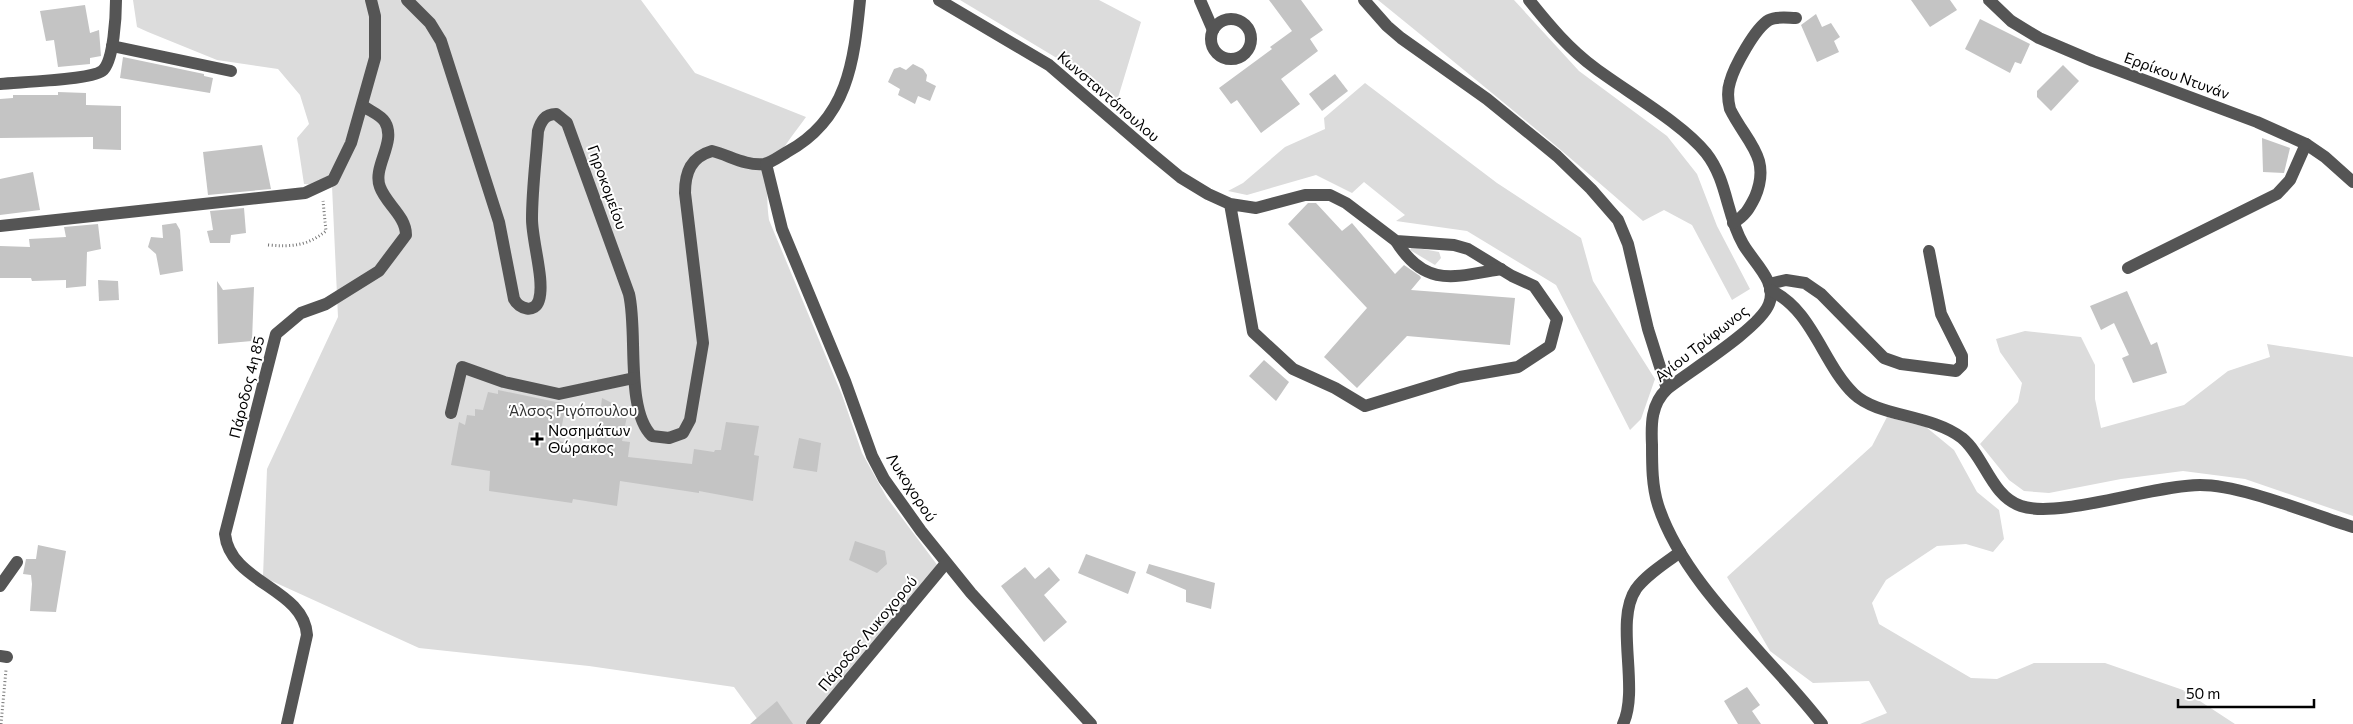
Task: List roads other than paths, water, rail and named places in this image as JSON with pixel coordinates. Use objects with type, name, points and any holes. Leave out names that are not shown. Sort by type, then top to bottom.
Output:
[{"type":"street","points":[[0,84],[96,73],[106,67],[112,46],[116,0]]},
{"type":"street","points":[[0,226],[305,193],[333,180],[351,143],[375,58],[376,16],[371,0]]},
{"type":"street","name":"Γηροκομείου","points":[[406,0],[430,23],[441,41],[499,222],[514,299],[519,306],[528,309],[537,304],[540,291],[532,220],[538,131],[541,122],[551,114],[556,114],[567,123],[629,294],[633,312],[634,378],[641,418],[652,436],[664,439],[683,433],[690,420],[703,343],[685,193],[688,170],[694,159],[712,151],[742,162],[766,164]]},
{"type":"street","points":[[766,164],[802,143],[822,123],[840,97],[852,66],[860,0]]},
{"type":"street","name":"Κωνσταντόπουλου","points":[[939,0],[1049,65],[1180,177],[1199,189],[1230,204],[1256,208],[1305,195],[1330,195],[1346,203],[1396,241],[1409,259],[1426,272],[1443,276],[1469,275],[1501,269]]},
{"type":"street","points":[[1200,0],[1213,30]]},
{"type":"street","points":[[1364,0],[1387,26],[1401,38],[1487,99],[1557,156],[1618,220],[1628,244],[1648,329],[1667,389]]},
{"type":"street","points":[[1530,0],[1556,33],[1584,60],[1697,143],[1720,175],[1733,223],[1744,246],[1769,287],[1798,309],[1825,355],[1855,395],[1871,405],[1936,424],[1952,432],[1970,447],[1998,489],[2020,506],[2029,508],[2064,507],[2154,489],[2208,485],[2256,496],[2353,527]]},
{"type":"street","name":"Ερρίκου Ντυνάν","points":[[1989,0],[2011,20],[2039,38],[2092,61],[2257,122],[2306,144],[2325,156],[2353,182]]},
{"type":"street","points":[[1733,223],[1746,214],[1757,191],[1761,174],[1756,149],[1730,109],[1728,102],[1730,81],[1755,35],[1765,24],[1773,19],[1796,18]]},
{"type":"street","points":[[112,46],[231,71]]},
{"type":"street","name":"Πάροδος 4η 85","points":[[287,724],[307,635],[306,623],[298,610],[252,575],[232,556],[226,544],[225,534],[276,334],[301,313],[326,304],[379,271],[406,235],[405,225],[380,188],[378,180],[388,133],[385,122],[363,106]]},
{"type":"street","points":[[2128,268],[2277,194],[2290,180],[2306,144]]},
{"type":"street","name":"Λυκοχορού","points":[[766,164],[782,229],[842,372],[876,464],[910,516],[946,563],[999,625],[1091,724]]},
{"type":"street","points":[[1230,204],[1253,332],[1293,369],[1335,388],[1365,406],[1460,377],[1518,367],[1550,346],[1557,319],[1534,286],[1460,246],[1396,241]]},
{"type":"street","points":[[1769,287],[1786,280],[1805,283],[1821,294],[1884,358],[1901,364],[1956,371],[1962,365],[1962,356],[1941,314],[1930,250]]},
{"type":"street","name":"Αγίου Τρύφωνος","points":[[1769,287],[1769,304],[1757,320],[1660,396],[1653,412],[1653,474],[1658,505],[1680,552],[1716,600],[1822,724]]},
{"type":"street","points":[[451,413],[462,367],[504,382],[559,394],[634,378]]},
{"type":"street","points":[[1623,724],[1628,707],[1628,626],[1631,602],[1635,591],[1641,583],[1680,552]]},
{"type":"street","points":[[0,586],[17,562]]},
{"type":"street","name":"Πάροδος Λυκοχορού","points":[[812,724],[946,563]]},
{"type":"place","name":"Νοσημάτων Θώρακος","points":[[537,439]]},
{"type":"park label","name":"Άλσος Ριγόπουλου","points":[[573,410]]}]
